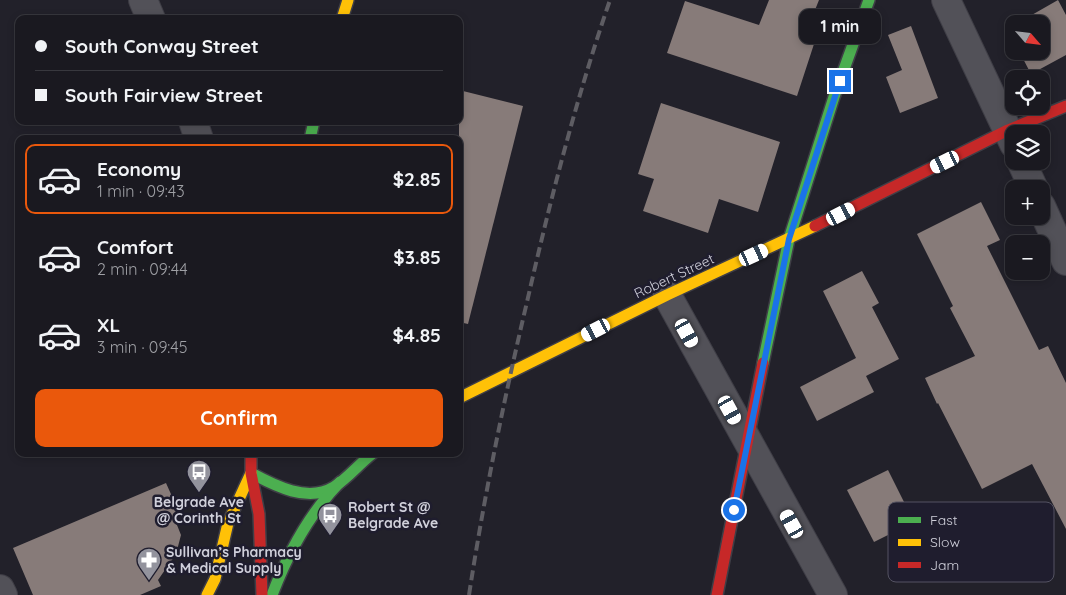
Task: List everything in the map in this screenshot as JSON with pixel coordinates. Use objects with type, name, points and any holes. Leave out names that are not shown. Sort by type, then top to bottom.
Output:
[{"type":"street","points":[[143,0],[149,15]]},
{"type":"street","points":[[343,15],[348,0]]},
{"type":"street","points":[[718,595],[747,441],[789,239],[834,97],[868,0]]},
{"type":"street","points":[[946,0],[1005,125]]},
{"type":"street","name":"Robert Street","points":[[1032,125],[1066,106]]},
{"type":"street","name":"Robert Street","points":[[463,396],[666,295],[1005,140]]},
{"type":"street","points":[[1050,225],[1066,261]]},
{"type":"street","points":[[666,295],[833,595]]},
{"type":"street","points":[[251,457],[251,474],[259,514],[262,595]]},
{"type":"street","points":[[251,474],[282,487],[301,492],[321,492],[333,488],[369,457]]},
{"type":"street","points":[[207,595],[215,579],[228,523],[251,474]]},
{"type":"street","points":[[272,595],[281,572],[304,528],[331,491],[340,482]]},
{"type":"street","points":[[0,589],[2,595]]},
{"type":"building","points":[[769,0],[819,0],[803,40],[814,44],[797,96],[667,53],[685,1],[759,25]]},
{"type":"building","points":[[1058,0],[1066,15],[1066,55],[1038,70],[1029,70],[1024,60],[1050,60],[1050,15],[1032,15]]},
{"type":"building","points":[[911,26],[938,98],[900,113],[886,77],[902,70],[888,35]]},
{"type":"building","points":[[463,91],[523,106],[468,324],[463,323],[463,135],[459,135],[459,125],[463,125]]},
{"type":"building","points":[[661,103],[780,142],[758,212],[719,199],[708,233],[643,211],[654,179],[638,174]]},
{"type":"building","points":[[981,202],[1000,240],[987,246],[1039,350],[1048,346],[1066,383],[1066,529],[1054,506],[1054,502],[1052,502],[1032,464],[982,489],[937,404],[925,378],[975,356],[950,308],[953,306],[917,234]]},
{"type":"building","points":[[862,271],[879,303],[872,307],[899,359],[866,376],[874,392],[817,421],[800,387],[856,358],[823,291]]},
{"type":"building","points":[[888,470],[904,502],[888,502],[888,535],[874,542],[847,490]]},
{"type":"building","points":[[166,483],[179,512],[173,515],[181,535],[176,554],[158,580],[161,586],[140,595],[33,595],[13,548]]},
{"type":"railway","points":[[469,595],[481,522],[510,375],[554,188],[575,112],[610,0]]},
{"type":"traffic: fast","points":[[763,363],[789,239],[834,97],[869,0]]},
{"type":"traffic: fast","points":[[311,135],[313,125]]},
{"type":"traffic: fast","points":[[251,473],[270,483],[292,491],[303,493],[324,492],[334,487],[369,457]]},
{"type":"traffic: fast","points":[[272,595],[300,535],[319,507],[340,482]]},
{"type":"traffic: slow","points":[[343,15],[348,0]]},
{"type":"traffic: slow","points":[[463,396],[667,295],[815,226]]},
{"type":"traffic: slow","points":[[207,595],[215,579],[228,523],[251,473]]},
{"type":"traffic: jam","points":[[815,226],[1008,130],[1066,106]]},
{"type":"traffic: jam","points":[[717,595],[763,363]]},
{"type":"traffic: jam","points":[[251,457],[251,473],[259,514],[262,595]]},
{"type":"place","name":"Belgrade Ave @ Corinth St","points":[[199,493]]},
{"type":"place","name":"Robert St @ Belgrade Ave","points":[[330,536]]},
{"type":"place","name":"Sullivan’s Pharmacy & Medical Supply","points":[[149,581]]},
{"type":"route","points":[[734,510],[789,239],[840,81]]}]
